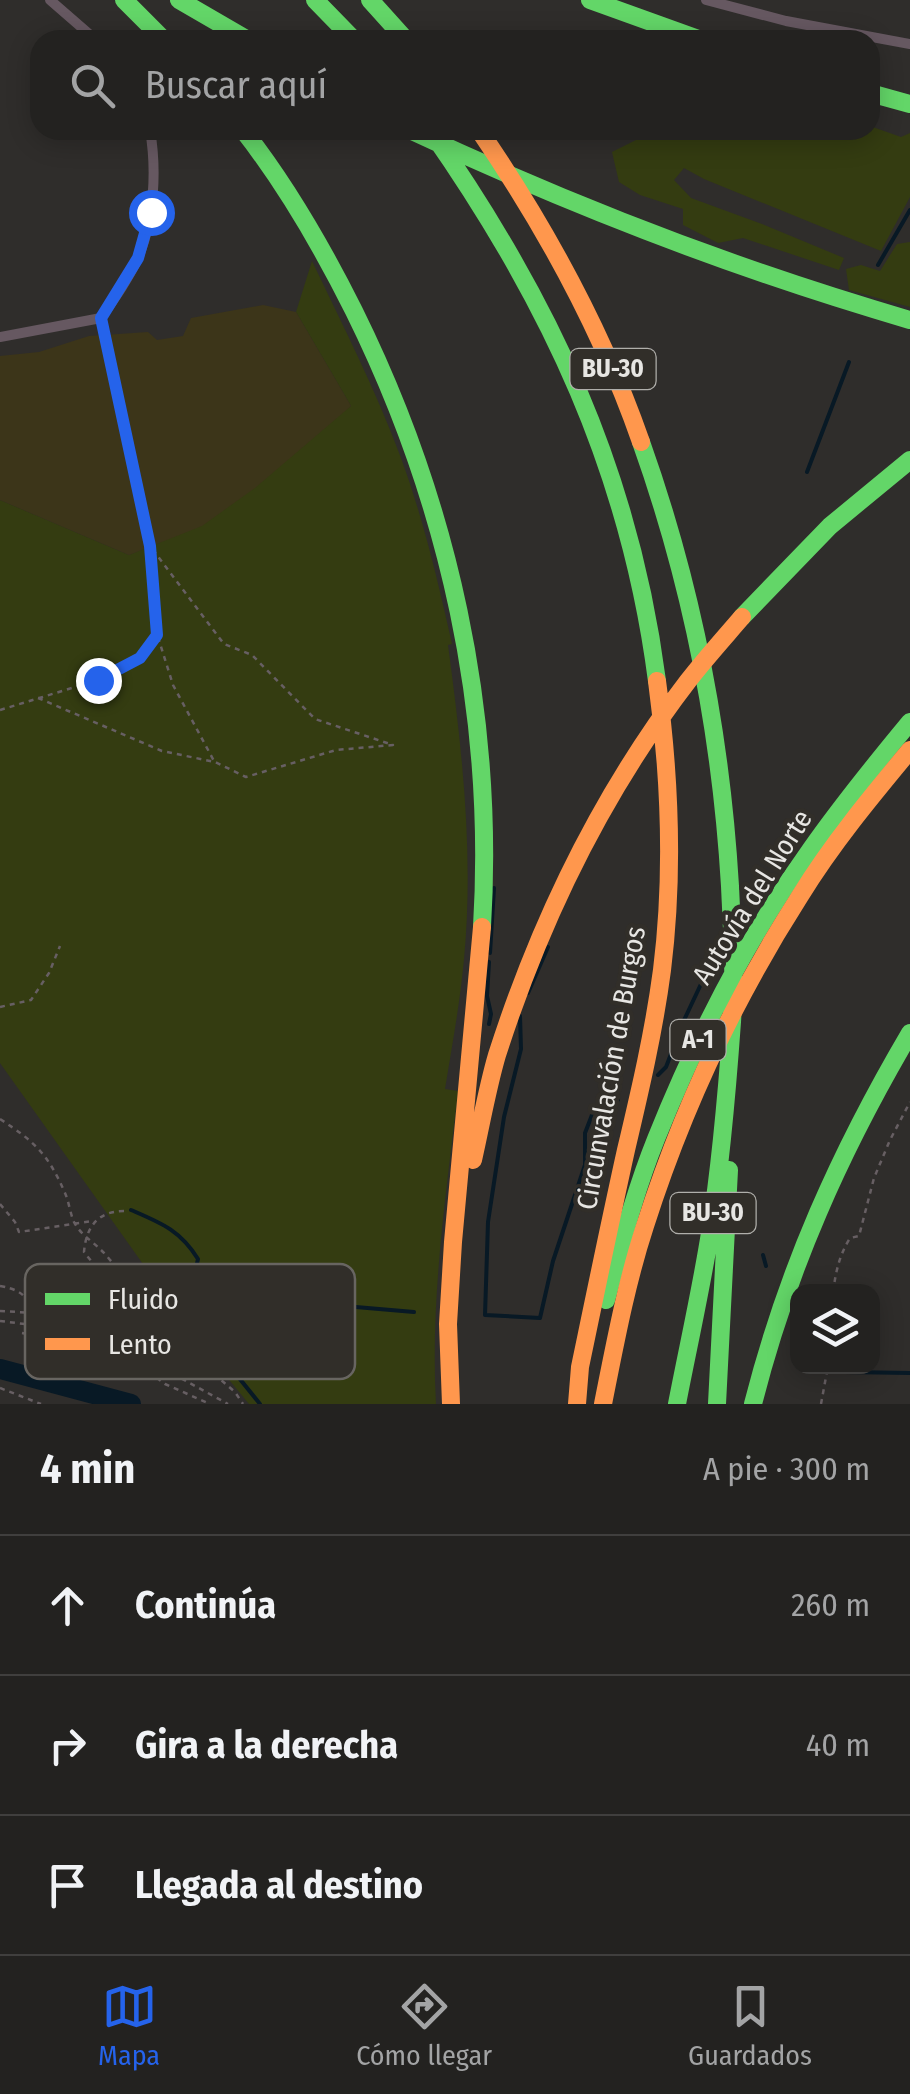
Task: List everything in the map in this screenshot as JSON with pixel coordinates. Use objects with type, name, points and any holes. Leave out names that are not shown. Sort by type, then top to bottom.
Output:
[{"type":"highway","points":[[124,0],[154,30]]},
{"type":"highway","points":[[179,0],[231,30]]},
{"type":"highway","points":[[315,0],[344,30]]},
{"type":"highway","points":[[370,0],[397,30]]},
{"type":"highway","points":[[590,0],[673,30]]},
{"type":"highway","points":[[880,96],[910,104]]},
{"type":"highway","points":[[251,140],[314,234],[384,372],[435,509],[466,642],[480,744],[485,848],[477,1002],[448,1302],[451,1404]]},
{"type":"highway","points":[[431,140],[598,216],[758,275],[910,320]]},
{"type":"highway","name":"Circunvalación de Burgos","points":[[437,140],[511,252],[581,394],[618,497],[649,624],[666,758],[668,902],[662,968],[584,1351],[580,1404]]},
{"type":"highway","name":"BU-30","points":[[486,140],[528,204],[586,310],[630,412],[667,522],[695,631],[717,752],[730,864],[732,1020],[722,1148],[677,1404]]},
{"type":"highway","points":[[450,1346],[464,1213],[492,1071],[514,1000],[573,866],[636,755],[727,632],[806,548],[910,460]]},
{"type":"highway","name":"Autovía del Norte","points":[[580,1404],[618,1250],[655,1140],[699,1039],[785,886],[852,790],[910,722]]},
{"type":"highway","name":"Autovía del Norte","points":[[603,1404],[625,1294],[644,1229],[681,1126],[714,1052],[745,989],[798,900],[910,750]]},
{"type":"highway","points":[[717,1404],[734,1047],[732,1020]]},
{"type":"highway","points":[[754,1404],[766,1349],[806,1238],[864,1114],[910,1033]]},
{"type":"street","points":[[50,0],[84,30]]},
{"type":"street","points":[[706,0],[835,30]]},
{"type":"street","points":[[880,38],[910,44]]},
{"type":"street","points":[[0,336],[101,318],[126,280],[146,235],[153,172],[151,140]]},
{"type":"path","points":[[101,318],[150,546],[157,635],[173,685],[215,762]]},
{"type":"path","points":[[38,698],[162,751],[215,762],[246,777],[336,750],[393,745],[315,719],[252,655],[224,644],[150,546]]},
{"type":"path","points":[[0,710],[98,680],[140,658],[157,635]]},
{"type":"path","points":[[0,1008],[31,1000],[60,946]]},
{"type":"path","points":[[834,1284],[841,1254],[850,1238],[858,1236],[874,1178],[910,1102]]},
{"type":"path","points":[[0,1119],[38,1146],[55,1171],[75,1223],[112,1264]]},
{"type":"path","points":[[0,1204],[19,1232],[94,1221],[114,1211],[124,1211]]},
{"type":"path","points":[[94,1221],[85,1237],[84,1252],[94,1264]]},
{"type":"path","points":[[0,1286],[16,1289],[25,1298]]},
{"type":"path","points":[[0,1311],[25,1313]]},
{"type":"path","points":[[0,1321],[25,1324]]},
{"type":"path","points":[[821,1404],[827,1374]]},
{"type":"path","points":[[159,1379],[210,1404]]},
{"type":"path","points":[[182,1379],[228,1404]]},
{"type":"path","points":[[219,1379],[242,1404]]},
{"type":"path","points":[[0,1388],[41,1404]]},
{"type":"green space","points":[[880,130],[901,137],[910,133],[910,197],[881,251],[684,168],[674,180],[691,198],[844,258],[839,270],[743,238],[718,243],[683,225],[683,209],[640,195],[619,182],[612,152],[636,140],[880,140]]},
{"type":"green space","points":[[910,242],[910,307],[849,290],[846,269],[861,265],[880,271],[897,244]]},
{"type":"green space","points":[[312,261],[401,458],[452,644],[448,645],[462,762],[468,880],[462,975],[445,1089],[458,1091],[437,1287],[436,1404],[249,1404],[228,1379],[355,1379],[355,1264],[143,1264],[0,1063],[0,500],[129,555],[150,546],[351,406],[296,312]]},
{"type":"sand","points":[[263,305],[296,312],[351,406],[255,488],[202,526],[129,555],[0,500],[0,356],[39,352],[89,336],[148,332],[157,340],[183,336],[191,318]]},
{"type":"waterway","points":[[878,265],[910,210]]},
{"type":"waterway","points":[[807,472],[849,362]]},
{"type":"waterway","points":[[490,953],[494,888]]},
{"type":"waterway","points":[[528,993],[548,947]]},
{"type":"waterway","points":[[489,962],[489,1024]]},
{"type":"waterway","points":[[658,1075],[666,1067],[709,967]]},
{"type":"waterway","points":[[520,1016],[521,1049],[504,1117],[488,1222],[485,1315],[540,1318],[553,1261],[585,1165],[585,1133],[592,1115],[618,1100]]},
{"type":"waterway","points":[[131,1210],[177,1234],[198,1259],[197,1264]]},
{"type":"waterway","points":[[763,1255],[766,1266]]},
{"type":"waterway","points":[[355,1307],[414,1312]]},
{"type":"waterway","points":[[0,1369],[25,1376]]},
{"type":"waterway","points":[[880,1373],[910,1373]]},
{"type":"waterway","points":[[37,1379],[131,1404]]},
{"type":"waterway","points":[[240,1379],[260,1404]]},
{"type":"traffic: fast","points":[[124,0],[154,30]]},
{"type":"traffic: fast","points":[[179,0],[231,30]]},
{"type":"traffic: fast","points":[[315,0],[344,30]]},
{"type":"traffic: fast","points":[[370,0],[397,30]]},
{"type":"traffic: fast","points":[[590,0],[673,30]]},
{"type":"traffic: fast","points":[[880,96],[910,104]]},
{"type":"traffic: fast","points":[[250,140],[303,218],[354,311],[416,458],[440,534],[472,689],[481,767],[482,927]]},
{"type":"traffic: fast","points":[[432,140],[656,235],[910,320]]},
{"type":"traffic: fast","points":[[437,140],[512,259],[578,391],[627,531],[657,681]]},
{"type":"traffic: fast","points":[[641,442],[675,550],[701,661],[726,829],[732,937],[732,1022],[717,1180],[703,1276],[677,1404]]},
{"type":"traffic: fast","points":[[742,617],[830,526],[910,460]]},
{"type":"traffic: fast","points":[[606,1300],[648,1159],[725,989],[811,849],[910,722]]},
{"type":"traffic: fast","points":[[753,1404],[782,1306],[818,1213],[861,1122],[910,1033]]},
{"type":"traffic: fast","points":[[717,1404],[729,1170]]},
{"type":"traffic: slow","points":[[485,140],[571,281],[609,360],[641,442]]},
{"type":"traffic: slow","points":[[473,1160],[493,1068],[514,1005],[576,860],[657,724],[742,617]]},
{"type":"traffic: slow","points":[[577,1404],[580,1367],[662,970],[669,826],[657,681]]},
{"type":"traffic: slow","points":[[603,1404],[645,1226],[712,1056],[753,975],[812,877],[910,750]]},
{"type":"traffic: slow","points":[[451,1404],[448,1324],[453,1242],[482,927]]},
{"type":"route","points":[[98,680],[140,658],[157,635],[150,546],[101,318],[138,258],[151,212]]}]
